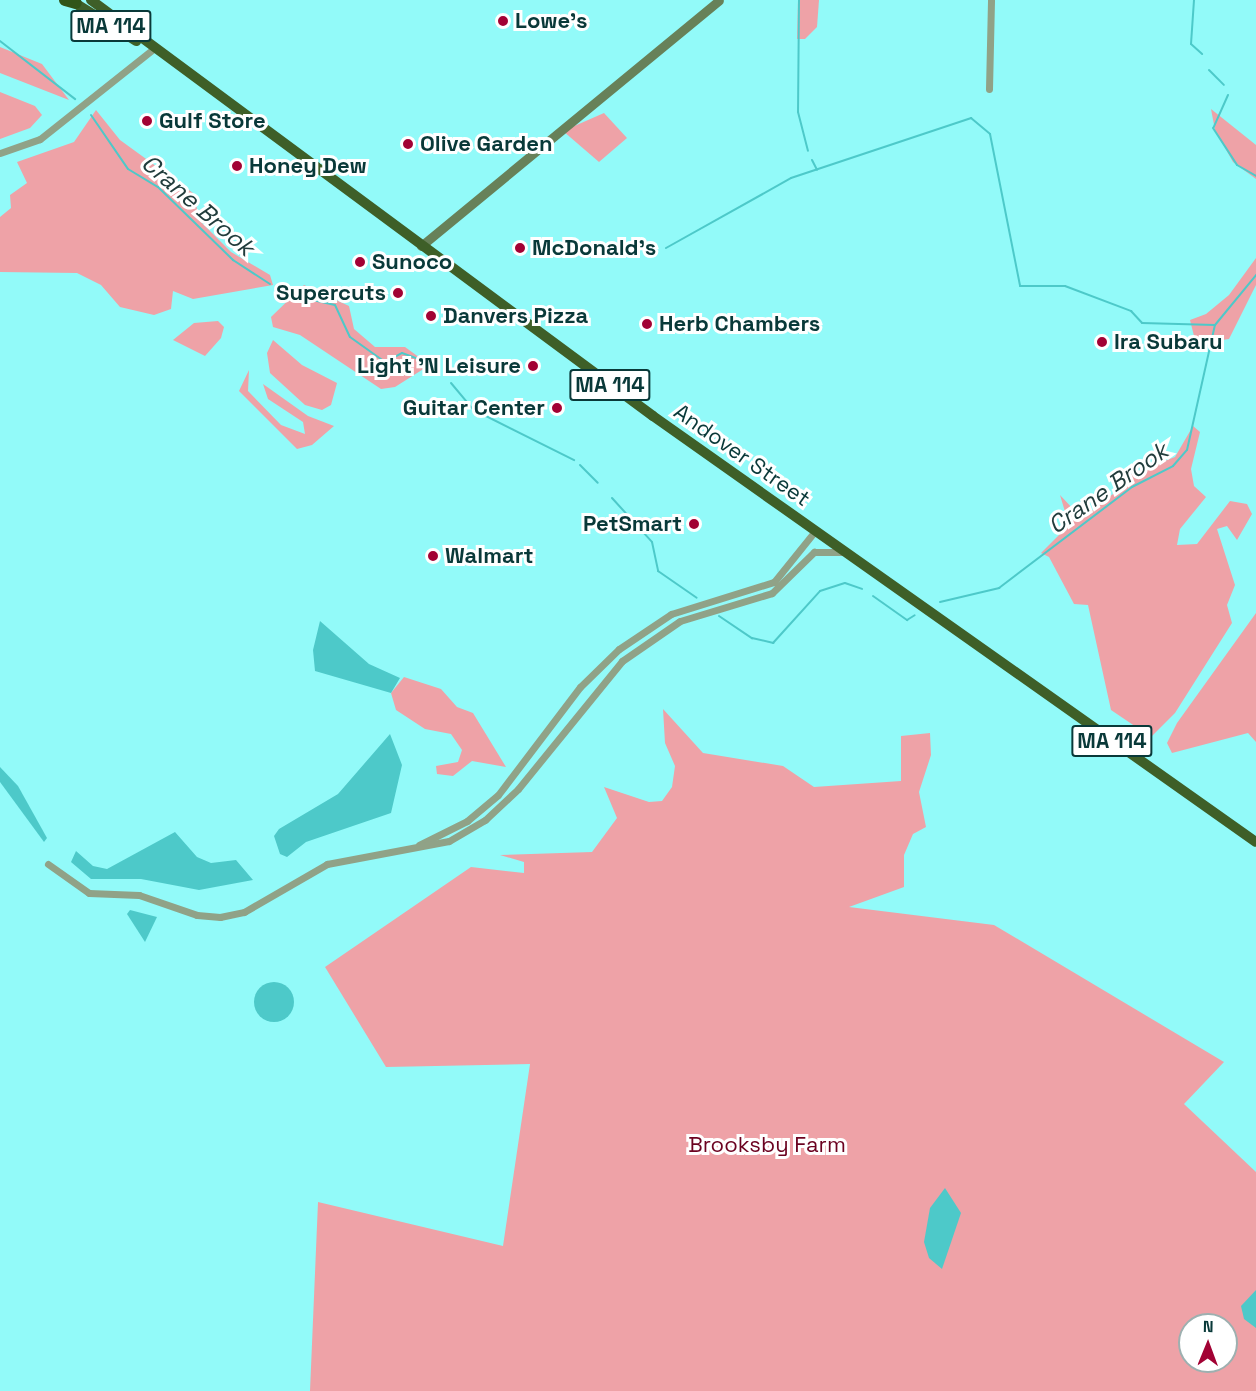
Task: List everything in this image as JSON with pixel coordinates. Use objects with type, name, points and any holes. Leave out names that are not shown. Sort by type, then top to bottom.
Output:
[{"type":"highway","name":"Andover Street","points":[[91,0],[152,50],[815,531],[1256,842]]},
{"type":"highway","name":"Andover Street","points":[[70,1],[152,50]]},
{"type":"main road","points":[[421,246],[719,0]]},
{"type":"street","points":[[989,90],[991,0]]},
{"type":"street","points":[[0,153],[40,139],[152,50]]},
{"type":"street","points":[[405,849],[453,829],[486,807],[580,687],[619,649],[670,614],[774,582],[815,531]]},
{"type":"street","points":[[48,864],[89,893],[139,895],[198,915],[220,917],[244,912],[327,864],[449,841],[495,812],[607,674],[667,629],[692,616],[772,594],[814,552],[847,553]]},
{"type":"green space","points":[[798,0],[819,0],[817,27],[805,39],[797,39]]},
{"type":"green space","points":[[0,47],[42,64],[69,100],[0,73]]},
{"type":"green space","points":[[0,92],[35,106],[42,115],[30,128],[0,139]]},
{"type":"green space","points":[[1211,109],[1256,145],[1256,179],[1233,162],[1215,130]]},
{"type":"green space","points":[[96,110],[120,140],[193,193],[200,221],[231,252],[270,275],[273,285],[193,299],[173,291],[171,309],[154,315],[120,307],[101,285],[77,273],[0,272],[0,217],[11,208],[10,195],[27,183],[17,162],[74,142]]},
{"type":"green space","points":[[604,113],[627,138],[599,162],[563,131]]},
{"type":"green space","points":[[1256,258],[1256,285],[1229,339],[1196,344],[1190,320],[1206,314],[1229,295]]},
{"type":"green space","points":[[304,285],[349,306],[354,329],[375,347],[405,347],[427,363],[425,368],[395,387],[381,389],[300,335],[273,327],[271,317]]},
{"type":"green space","points":[[218,321],[224,327],[221,338],[205,356],[173,340],[194,323]]},
{"type":"green space","points":[[273,340],[302,365],[337,383],[331,405],[322,410],[305,405],[270,373],[267,353]]},
{"type":"green space","points":[[249,370],[248,391],[281,425],[305,434],[303,422],[268,399],[263,384],[308,416],[334,426],[312,445],[297,449],[239,391]]},
{"type":"green space","points":[[1193,426],[1200,432],[1191,469],[1194,486],[1206,497],[1180,529],[1177,545],[1197,544],[1230,501],[1247,504],[1252,514],[1237,540],[1227,526],[1217,529],[1235,585],[1227,605],[1232,623],[1175,713],[1151,737],[1111,710],[1088,605],[1074,604],[1049,557],[1041,553],[1069,525],[1060,495],[1074,510],[1089,513],[1123,486],[1128,475],[1175,457]]},
{"type":"green space","points":[[1256,613],[1256,742],[1248,733],[1172,753],[1167,743],[1177,723]]},
{"type":"green space","points":[[404,677],[441,689],[457,707],[473,713],[506,767],[472,761],[453,776],[437,774],[436,766],[458,762],[462,750],[451,734],[425,729],[396,710],[391,693]]},
{"type":"green space","name":"Brooksby Farm","points":[[663,709],[703,753],[783,766],[814,787],[901,781],[901,736],[930,733],[931,755],[919,792],[926,827],[913,834],[904,855],[904,887],[849,907],[994,925],[1224,1062],[1184,1104],[1256,1172],[1256,1391],[310,1391],[318,1202],[503,1246],[530,1064],[386,1067],[325,967],[471,867],[524,873],[524,862],[500,855],[592,852],[617,818],[604,787],[649,802],[662,801],[672,787],[675,766],[665,743]]},
{"type":"water","points":[[320,621],[369,664],[400,678],[391,693],[315,671],[313,650]]},
{"type":"water","points":[[390,734],[402,765],[391,813],[306,842],[287,857],[280,854],[274,836],[279,829],[338,794]]},
{"type":"water","points":[[0,767],[18,786],[47,838],[44,842],[0,782]]},
{"type":"water","points":[[175,832],[197,857],[211,863],[236,860],[253,880],[199,890],[141,879],[91,879],[71,862],[76,851],[93,866],[107,869]]},
{"type":"water","points":[[130,910],[157,917],[145,942],[127,914]]},
{"type":"water","points":[[274,982],[282,983],[288,988],[293,994],[293,1010],[288,1016],[282,1021],[274,1022],[266,1021],[260,1016],[255,1010],[254,1002],[255,994],[260,988],[266,983]]},
{"type":"water","points":[[945,1188],[961,1213],[942,1269],[929,1258],[924,1242],[930,1208]]},
{"type":"water","points":[[1256,1290],[1256,1328],[1244,1319],[1241,1306]]},
{"type":"waterway","points":[[799,0],[798,112],[808,151]]},
{"type":"waterway","points":[[1194,0],[1191,44],[1202,54]]},
{"type":"waterway","name":"Crane Brook","points":[[0,41],[75,99]]},
{"type":"waterway","points":[[1209,70],[1224,85]]},
{"type":"waterway","points":[[1228,95],[1213,128],[1237,165],[1256,176]]},
{"type":"waterway","name":"Crane Brook","points":[[91,115],[128,169],[158,187],[233,260],[270,284]]},
{"type":"waterway","points":[[666,248],[791,178],[971,118],[990,134],[1020,286],[1065,286],[1131,311],[1142,323],[1215,325]]},
{"type":"waterway","points":[[812,160],[817,170]]},
{"type":"waterway","name":"Crane Brook","points":[[940,602],[999,588],[1132,487],[1173,466],[1187,450],[1215,325],[1256,275]]},
{"type":"waterway","name":"Crane Brook","points":[[291,295],[335,305],[350,337],[385,362],[402,353],[437,366]]},
{"type":"waterway","name":"Crane Brook","points":[[451,383],[474,410],[574,460]]},
{"type":"waterway","name":"Crane Brook","points":[[580,465],[598,483]]},
{"type":"waterway","name":"Crane Brook","points":[[612,498],[652,542],[658,571],[697,598]]},
{"type":"waterway","name":"Crane Brook","points":[[719,616],[752,638],[773,643],[820,591],[845,583],[862,589]]},
{"type":"waterway","name":"Crane Brook","points":[[873,596],[907,620],[915,615]]},
{"type":"place","name":"Lowe's","points":[[503,21]]},
{"type":"place","name":"Gulf Store","points":[[147,121]]},
{"type":"place","name":"Olive Garden","points":[[408,144]]},
{"type":"place","name":"Honey Dew","points":[[237,166]]},
{"type":"place","name":"McDonald's","points":[[520,248]]},
{"type":"place","name":"Sunoco","points":[[360,262]]},
{"type":"place","name":"Supercuts","points":[[398,293]]},
{"type":"place","name":"Danvers Pizza","points":[[431,316]]},
{"type":"place","name":"Herb Chambers","points":[[647,324]]},
{"type":"place","name":"Ira Subaru","points":[[1102,342]]},
{"type":"place","name":"Light 'N Leisure","points":[[533,366]]},
{"type":"place","name":"Guitar Center","points":[[557,408]]},
{"type":"place","name":"PetSmart","points":[[694,524]]},
{"type":"place","name":"Walmart","points":[[433,556]]}]
